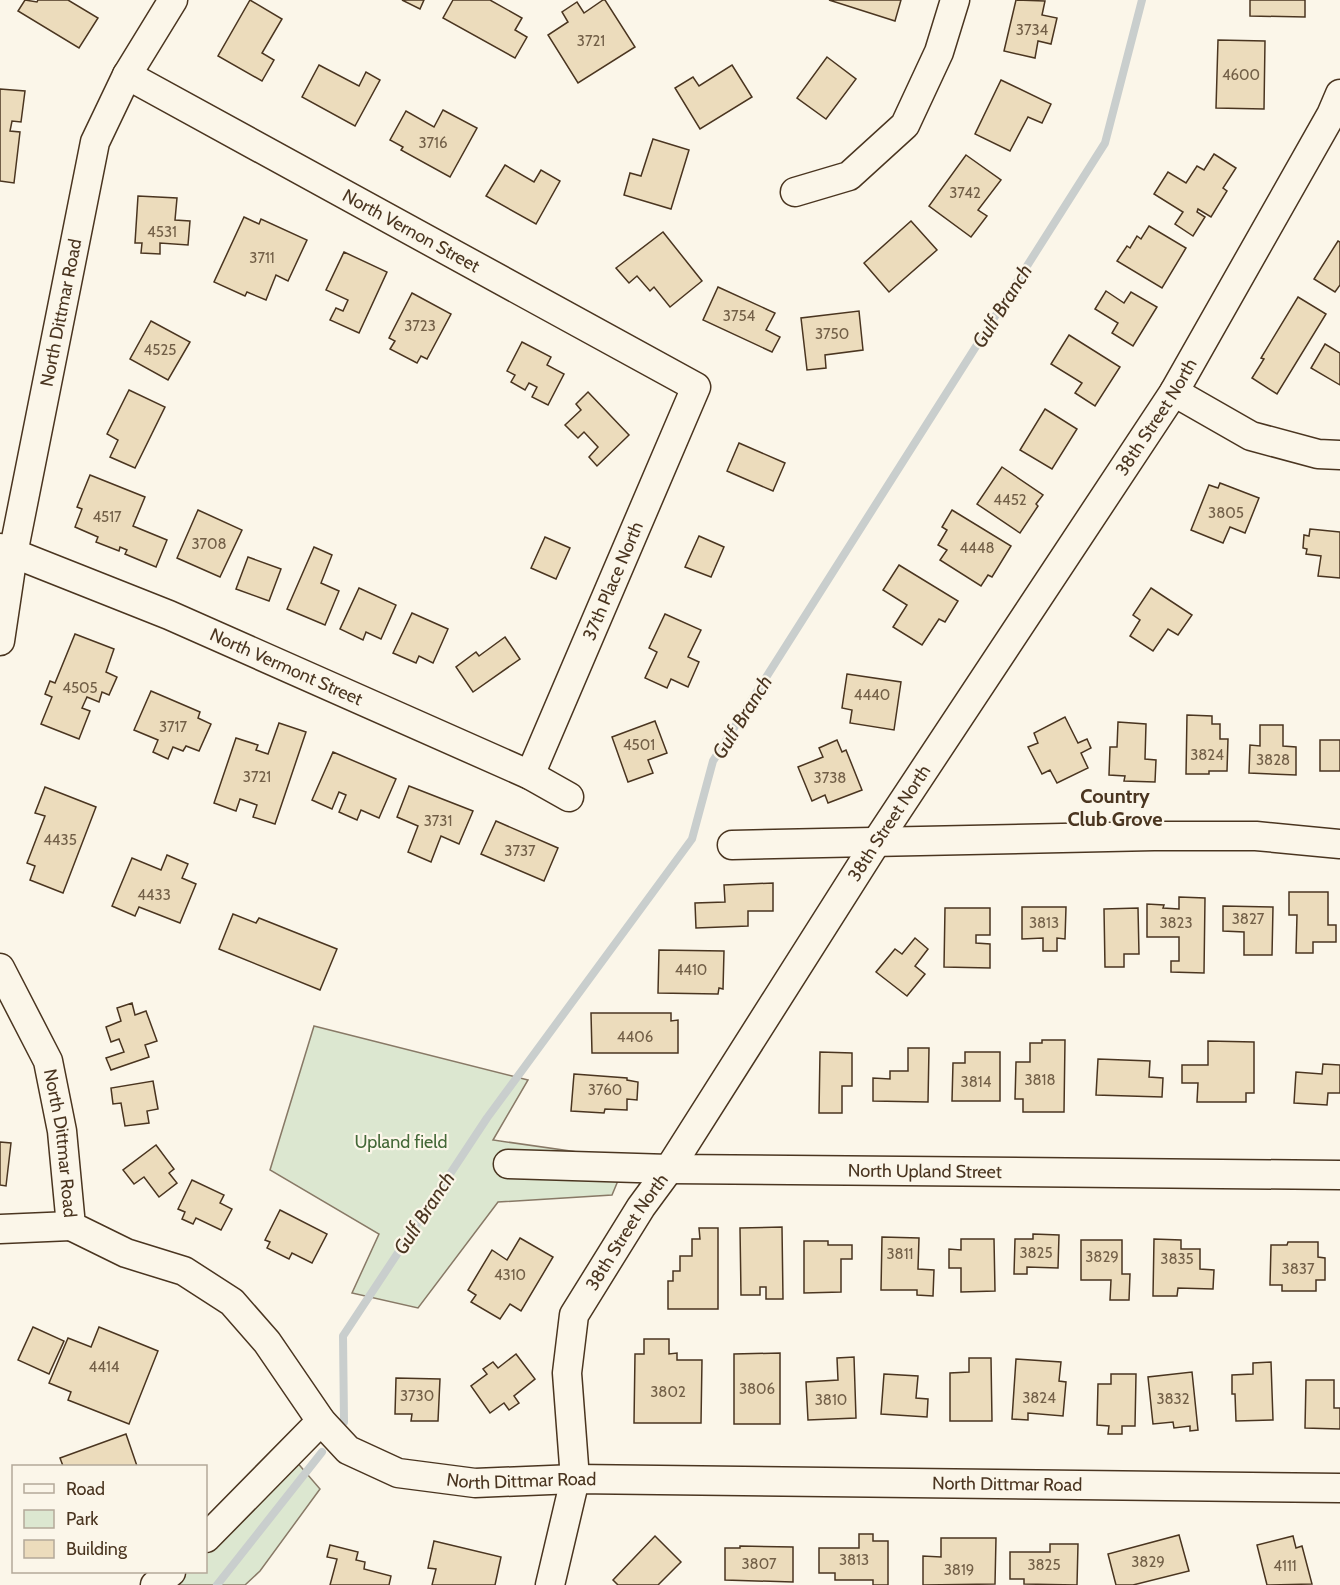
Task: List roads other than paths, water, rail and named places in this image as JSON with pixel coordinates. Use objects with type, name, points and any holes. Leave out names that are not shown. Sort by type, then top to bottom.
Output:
[{"type":"street","name":"North Dittmar Road","points":[[0,641],[6,551],[94,142],[127,75],[173,0]]},
{"type":"street","points":[[795,192],[849,176],[905,125],[939,52],[955,0]]},
{"type":"street","name":"North Vernon Street","points":[[127,75],[696,387]]},
{"type":"street","name":"38th Street North","points":[[550,1585],[575,1479],[567,1373],[574,1315],[877,841],[1174,392],[1337,109]]},
{"type":"street","name":"37th Place North","points":[[530,775],[696,387]]},
{"type":"street","points":[[1174,392],[1251,436],[1318,454],[1340,455]]},
{"type":"street","name":"North Vermont Street","points":[[6,551],[170,615],[530,775],[569,797]]},
{"type":"street","points":[[732,845],[1223,836],[1302,839],[1340,844]]},
{"type":"street","name":"North Dittmar Road","points":[[0,968],[48,1061],[62,1131],[72,1226],[126,1253],[184,1271],[232,1302],[267,1342],[321,1421],[348,1450],[398,1473],[475,1483],[575,1479],[1340,1488]]},
{"type":"street","name":"North Upland Street","points":[[508,1164],[669,1169],[1340,1175]]},
{"type":"street","points":[[0,1229],[72,1226]]},
{"type":"street","points":[[207,1537],[321,1421]]},
{"type":"street","points":[[155,1585],[170,1573]]},
{"type":"waterway","name":"Gulf Branch","points":[[344,1422],[343,1336],[487,1118],[692,839],[713,761],[1105,143],[1142,0]]},
{"type":"waterway","name":"Gulf Branch","points":[[217,1585],[322,1452]]},
{"type":"district","name":"Country Club Grove","points":[[1115,808]]},
{"type":"park label","name":"Upland field","points":[[401,1142]]}]
